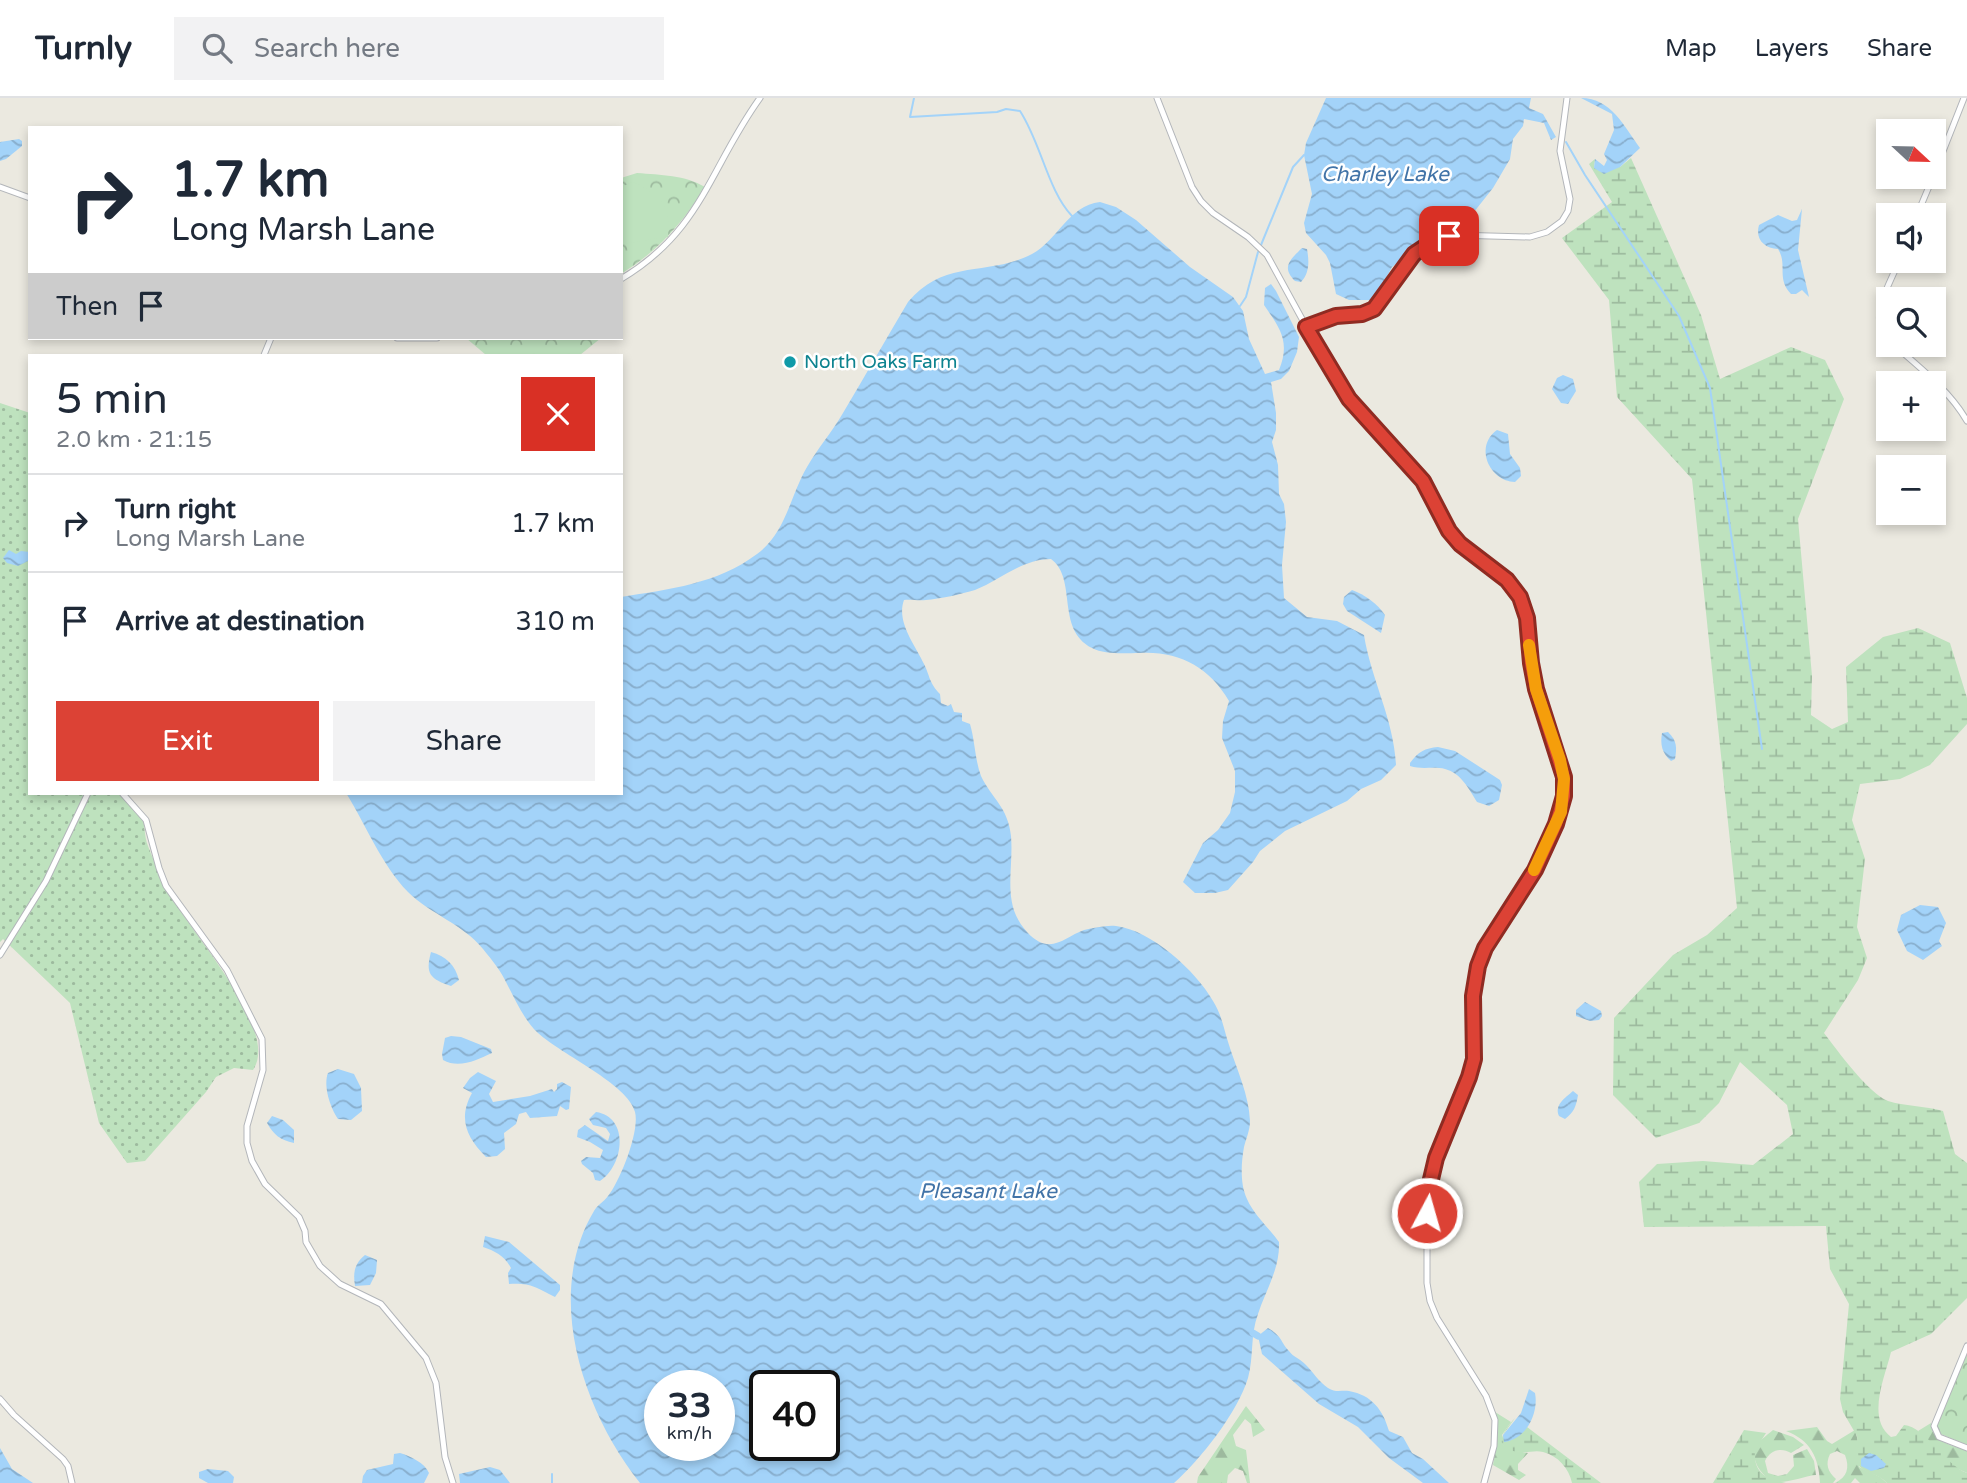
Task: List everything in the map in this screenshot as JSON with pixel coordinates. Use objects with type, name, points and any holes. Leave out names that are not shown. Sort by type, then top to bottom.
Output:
[{"type":"street","points":[[623,278],[656,255],[689,219],[760,98]]},
{"type":"street","points":[[1157,98],[1196,194],[1213,213],[1248,237],[1267,255],[1349,399],[1423,481],[1449,531],[1460,544],[1507,580],[1520,597],[1527,618],[1536,689],[1564,777],[1564,796],[1556,824],[1535,870],[1485,948],[1478,966],[1473,996],[1474,1059],[1436,1158],[1428,1192],[1427,1283],[1430,1301],[1437,1318],[1484,1392],[1495,1420],[1492,1456],[1484,1483]]},
{"type":"street","points":[[1306,327],[1336,316],[1362,314],[1374,309],[1408,262],[1435,240],[1454,236],[1520,238],[1547,232],[1562,221],[1569,204],[1560,151],[1567,98]]},
{"type":"street","points":[[1946,144],[1965,98]]},
{"type":"street","points":[[2,186],[28,197]]},
{"type":"street","points":[[1908,357],[1958,406],[1967,421]]},
{"type":"street","points":[[0,955],[46,881],[87,795]]},
{"type":"street","points":[[124,795],[146,820],[166,886],[227,970],[262,1039],[262,1070],[247,1126],[247,1143],[252,1161],[265,1184],[299,1217],[306,1242],[320,1266],[341,1284],[382,1304],[426,1358],[436,1383],[445,1457],[453,1483]]},
{"type":"street","points":[[1967,1346],[1934,1427],[1940,1437],[1967,1448]]},
{"type":"street","points":[[0,1399],[22,1424],[63,1459],[68,1466],[72,1483]]},
{"type":"green space","points":[[1631,158],[1701,315],[1720,379],[1791,347],[1825,360],[1844,399],[1798,519],[1812,676],[1811,715],[1832,729],[1848,722],[1846,667],[1883,637],[1918,628],[1950,643],[1967,698],[1967,724],[1930,765],[1900,779],[1860,784],[1852,820],[1865,859],[1857,927],[1867,958],[1858,980],[1824,1033],[1854,1071],[1880,1097],[1894,1103],[1943,1111],[1955,1154],[1967,1163],[1967,1298],[1931,1334],[1891,1352],[1878,1408],[1884,1429],[1891,1437],[1896,1436],[1904,1425],[1912,1427],[1967,1473],[1967,1483],[1887,1483],[1859,1466],[1857,1436],[1843,1412],[1840,1399],[1849,1304],[1830,1269],[1826,1226],[1644,1227],[1639,1182],[1657,1164],[1703,1161],[1753,1165],[1793,1134],[1787,1105],[1740,1062],[1719,1103],[1699,1123],[1656,1138],[1613,1095],[1614,1018],[1673,955],[1707,935],[1737,908],[1692,479],[1617,397],[1609,300],[1562,238],[1612,202],[1589,164],[1595,159],[1594,168],[1620,167]]},
{"type":"green space","points":[[637,173],[664,175],[705,187],[668,236],[647,256],[623,273],[623,177]]},
{"type":"green space","points":[[633,182],[662,202],[667,216],[668,237],[623,244],[623,186]]},
{"type":"green space","points":[[468,340],[599,340],[581,354],[485,354]]},
{"type":"green space","points":[[0,403],[28,412],[28,795],[128,795],[137,806],[142,814],[148,846],[168,889],[246,1009],[255,1032],[258,1053],[253,1070],[234,1068],[216,1077],[145,1161],[127,1163],[99,1123],[70,1003],[3,939],[0,942]]},
{"type":"green space","points":[[1967,1353],[1967,1445],[1941,1434],[1937,1426]]},
{"type":"green space","points":[[1246,1406],[1265,1430],[1253,1437],[1251,1424],[1245,1419],[1233,1435],[1236,1446],[1246,1450],[1250,1483],[1247,1483],[1243,1471],[1235,1468],[1228,1475],[1227,1483],[1197,1483],[1198,1477]]},
{"type":"green space","points":[[1495,1412],[1511,1422],[1502,1435],[1503,1445],[1528,1453],[1518,1464],[1518,1470],[1526,1475],[1519,1480],[1493,1465],[1498,1430]]},
{"type":"green space","points":[[1931,1423],[1938,1439],[1967,1451],[1967,1473],[1954,1467],[1918,1431]]},
{"type":"green space","points":[[1527,1427],[1601,1483],[1572,1483],[1565,1468],[1553,1456],[1540,1451],[1511,1451],[1502,1444],[1503,1435],[1511,1440]]},
{"type":"green space","points":[[1817,1427],[1832,1444],[1855,1430],[1859,1445],[1859,1467],[1887,1483],[1860,1483],[1855,1478],[1851,1483],[1835,1483],[1845,1475],[1847,1468],[1845,1455],[1837,1451],[1830,1454],[1828,1461],[1829,1471],[1836,1479],[1833,1483],[1820,1483],[1818,1465],[1812,1451],[1801,1439],[1786,1431]]},
{"type":"green space","points":[[1744,1430],[1766,1433],[1755,1450],[1756,1465],[1767,1477],[1786,1483],[1713,1483]]},
{"type":"green space","points":[[1773,1430],[1793,1437],[1804,1445],[1791,1453],[1780,1450],[1770,1454],[1765,1461],[1768,1473],[1778,1476],[1787,1474],[1794,1466],[1793,1455],[1807,1449],[1814,1461],[1816,1475],[1777,1482],[1762,1473],[1756,1463],[1754,1451]]},
{"type":"water","name":"Charley Lake","points":[[1326,98],[1531,98],[1529,108],[1543,114],[1556,137],[1551,140],[1544,123],[1524,119],[1523,126],[1513,139],[1510,159],[1493,188],[1470,217],[1456,226],[1420,240],[1412,251],[1392,267],[1382,286],[1370,300],[1349,300],[1336,294],[1330,263],[1306,233],[1304,223],[1312,194],[1304,155],[1306,143]]},
{"type":"water","points":[[1581,98],[1591,99],[1609,108],[1640,148],[1620,167],[1604,174],[1594,168],[1595,159],[1604,166],[1607,160],[1604,154],[1614,130],[1612,114]]},
{"type":"water","points":[[19,139],[22,146],[0,161],[0,142]]},
{"type":"water","name":"Pleasant Lake","points":[[1100,202],[1116,207],[1136,220],[1190,267],[1233,297],[1243,311],[1249,339],[1265,374],[1279,370],[1284,351],[1279,328],[1264,305],[1265,288],[1271,284],[1276,291],[1299,337],[1297,352],[1289,371],[1281,379],[1271,382],[1276,413],[1276,430],[1272,442],[1286,522],[1282,565],[1284,598],[1307,617],[1337,621],[1364,635],[1394,748],[1396,765],[1381,780],[1361,789],[1347,801],[1285,831],[1260,851],[1228,890],[1195,893],[1183,882],[1203,843],[1218,830],[1230,813],[1235,792],[1235,771],[1222,738],[1223,721],[1229,701],[1212,679],[1180,658],[1154,653],[1109,653],[1092,648],[1081,640],[1070,617],[1064,579],[1051,559],[1021,566],[970,592],[923,600],[904,600],[904,625],[940,694],[941,703],[948,706],[951,704],[954,712],[962,713],[962,721],[970,724],[981,776],[1007,818],[1011,836],[1011,898],[1019,921],[1027,932],[1035,939],[1050,944],[1084,930],[1112,926],[1130,929],[1158,944],[1184,965],[1205,989],[1219,1012],[1249,1111],[1250,1124],[1242,1167],[1245,1193],[1250,1205],[1279,1242],[1275,1270],[1256,1322],[1248,1378],[1236,1406],[1217,1435],[1174,1483],[640,1483],[620,1455],[587,1389],[571,1316],[572,1280],[579,1244],[594,1211],[613,1189],[623,1168],[635,1131],[635,1112],[630,1101],[608,1080],[549,1042],[533,1028],[499,970],[475,940],[426,907],[398,881],[347,795],[623,795],[623,597],[709,579],[757,554],[775,536],[807,467],[839,420],[908,302],[922,288],[937,279],[1015,261],[1032,254],[1049,241],[1071,217],[1089,205]]},
{"type":"water","points":[[1802,209],[1798,250],[1809,297],[1802,290],[1791,294],[1784,282],[1778,249],[1765,245],[1758,235],[1759,225],[1778,215],[1792,221],[1797,220]]},
{"type":"water","points":[[1302,248],[1307,249],[1308,262],[1306,275],[1301,282],[1295,281],[1288,268],[1291,260]]},
{"type":"water","points":[[1563,375],[1573,379],[1576,391],[1568,404],[1561,403],[1552,389],[1557,378]]},
{"type":"water","points":[[1497,430],[1508,434],[1510,454],[1520,468],[1521,476],[1515,482],[1498,476],[1488,462],[1486,445]]},
{"type":"water","points":[[9,550],[16,554],[28,552],[28,561],[18,566],[7,563],[3,558]]},
{"type":"water","points":[[1352,590],[1370,600],[1385,615],[1381,633],[1347,611],[1343,604],[1344,597]]},
{"type":"water","points":[[1668,732],[1675,741],[1676,748],[1675,759],[1671,761],[1662,745],[1662,733]]},
{"type":"water","points":[[1438,747],[1455,751],[1500,780],[1502,785],[1499,800],[1489,806],[1477,802],[1464,782],[1451,771],[1410,766],[1419,753]]},
{"type":"water","points":[[1920,905],[1938,907],[1946,923],[1939,941],[1942,946],[1923,960],[1907,951],[1897,930],[1901,915]]},
{"type":"water","points":[[431,952],[449,962],[459,980],[451,986],[431,975]]},
{"type":"water","points":[[1585,1002],[1601,1011],[1599,1020],[1590,1021],[1576,1016],[1576,1010]]},
{"type":"water","points":[[461,1037],[491,1049],[492,1053],[468,1062],[449,1063],[443,1060],[442,1054],[445,1038]]},
{"type":"water","points":[[338,1069],[354,1074],[361,1088],[362,1111],[351,1120],[338,1119],[328,1096],[328,1073]]},
{"type":"water","points":[[478,1072],[496,1081],[489,1094],[493,1102],[530,1096],[552,1089],[554,1092],[557,1084],[562,1082],[571,1087],[569,1109],[560,1106],[557,1116],[530,1118],[526,1112],[519,1114],[516,1124],[504,1133],[505,1149],[497,1156],[486,1157],[469,1135],[465,1119],[472,1093],[463,1088]]},
{"type":"water","points":[[1573,1091],[1578,1095],[1576,1103],[1565,1119],[1559,1116],[1558,1108]]},
{"type":"water","points":[[596,1112],[607,1116],[614,1123],[619,1132],[620,1143],[614,1165],[600,1181],[595,1180],[593,1173],[581,1161],[586,1157],[600,1158],[603,1150],[577,1137],[578,1130],[585,1125],[608,1141],[610,1134],[606,1128],[593,1125],[589,1119]]},
{"type":"water","points":[[272,1116],[283,1120],[294,1130],[294,1143],[281,1139],[272,1131],[267,1123]]},
{"type":"water","points":[[485,1236],[509,1242],[560,1285],[555,1297],[528,1285],[509,1284],[508,1273],[511,1268],[499,1254],[483,1247]]},
{"type":"water","points":[[365,1255],[377,1260],[376,1273],[370,1285],[355,1286],[355,1269]]},
{"type":"water","points":[[1268,1328],[1328,1388],[1357,1393],[1370,1400],[1380,1410],[1389,1431],[1403,1437],[1412,1453],[1423,1459],[1449,1483],[1423,1483],[1389,1458],[1358,1427],[1319,1404],[1262,1354],[1258,1336]]},
{"type":"water","points":[[1529,1389],[1535,1393],[1533,1417],[1525,1431],[1504,1442],[1503,1435],[1521,1413]]},
{"type":"water","points":[[0,1448],[12,1469],[33,1483],[0,1483]]},
{"type":"water","points":[[400,1453],[417,1460],[427,1469],[429,1473],[424,1483],[362,1483],[367,1470],[393,1464],[394,1454]]},
{"type":"water","points":[[1869,1453],[1876,1455],[1886,1464],[1884,1468],[1871,1471],[1861,1466],[1861,1459]]},
{"type":"water","points":[[490,1467],[500,1470],[510,1483],[460,1483],[459,1474]]},
{"type":"water","points":[[208,1469],[228,1471],[234,1477],[233,1483],[208,1483],[199,1478],[199,1472]]},
{"type":"waterway","points":[[914,98],[910,117],[997,112],[1006,109],[1020,111],[1034,137],[1057,194],[1072,216]]},
{"type":"waterway","points":[[1566,142],[1679,316],[1710,388],[1762,749]]},
{"type":"waterway","points":[[1261,245],[1293,167],[1304,155]]},
{"type":"waterway","points":[[1240,306],[1246,297],[1258,252]]},
{"type":"waterway","points":[[1253,1333],[1258,1336]]},
{"type":"waterway","points":[[552,1474],[552,1483]]},
{"type":"slow traffic","points":[[1529,645],[1536,689],[1563,768],[1564,779],[1561,812],[1534,870]]},
{"type":"place","name":"North Oaks Farm","points":[[790,362]]},
{"type":"route","points":[[1427,1213],[1428,1192],[1436,1158],[1474,1059],[1473,996],[1481,956],[1535,870],[1561,812],[1564,777],[1536,689],[1527,618],[1520,597],[1507,580],[1460,544],[1449,531],[1423,481],[1349,399],[1306,327],[1336,316],[1362,314],[1374,309],[1414,254],[1432,242],[1449,236]]}]
